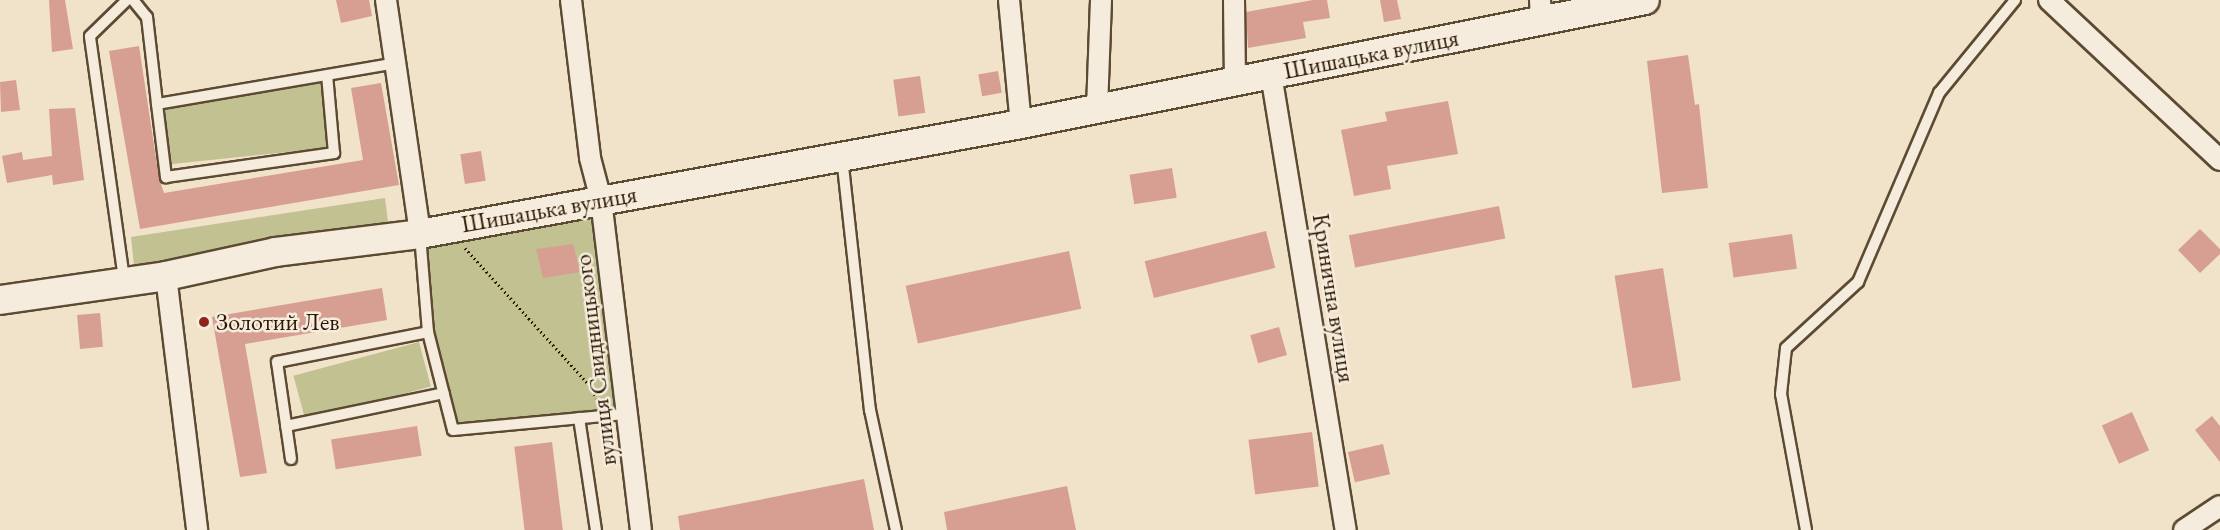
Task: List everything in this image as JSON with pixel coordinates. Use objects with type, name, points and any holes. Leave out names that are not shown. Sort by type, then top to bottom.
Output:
[{"type":"street","points":[[386,0],[420,234]]},
{"type":"street","name":"вулиця Свидницького","points":[[573,0],[590,158],[599,192],[641,530]]},
{"type":"street","points":[[1010,0],[1021,124]]},
{"type":"street","points":[[1097,109],[1101,0]]},
{"type":"street","points":[[1234,0],[1235,81]]},
{"type":"street","name":"Шишацька вулиця","points":[[0,300],[124,279],[166,276],[276,252],[420,234],[599,192],[842,157],[1097,109],[1271,74],[1541,11],[1646,0]]},
{"type":"street","points":[[2049,0],[2220,160]]},
{"type":"street","name":"Кринична вулиця","points":[[1271,74],[1346,530]]},
{"type":"street","points":[[166,276],[197,530]]},
{"type":"street","points":[[2184,530],[2220,506]]},
{"type":"lane","points":[[124,279],[90,36],[127,0]]},
{"type":"lane","points":[[133,0],[147,16],[166,177],[334,153],[327,75]]},
{"type":"lane","points":[[1806,530],[1781,394],[1786,348],[1858,282],[1940,93],[2015,0]]},
{"type":"lane","points":[[156,104],[396,63]]},
{"type":"lane","points":[[842,157],[870,410],[896,530]]},
{"type":"lane","points":[[420,234],[428,332],[453,430],[627,414]]},
{"type":"lane","points":[[291,459],[277,362],[428,332]]},
{"type":"lane","points":[[286,426],[444,393]]},
{"type":"lane","points":[[579,418],[596,530]]},
{"type":"path","points":[[464,248],[590,386],[607,416]]},
{"type":"green space","points":[[322,81],[329,148],[170,164],[163,98]]},
{"type":"green space","points":[[385,198],[388,222],[134,265],[131,237]]},
{"type":"green space","points":[[601,200],[627,414],[453,430],[428,332],[420,234]]},
{"type":"green space","points":[[419,342],[431,386],[305,420],[293,376]]},
{"type":"building","points":[[49,0],[65,0],[73,49],[52,52]]},
{"type":"building","points":[[336,0],[369,0],[372,16],[341,23]]},
{"type":"building","points":[[1313,0],[1327,0],[1330,18],[1303,22],[1306,38],[1248,48],[1246,12]]},
{"type":"building","points":[[1380,0],[1397,0],[1401,19],[1384,22]]},
{"type":"building","points":[[139,46],[159,178],[164,193],[363,160],[351,88],[381,83],[399,185],[140,229],[109,51]]},
{"type":"building","points":[[1688,55],[1695,105],[1699,104],[1708,188],[1662,193],[1647,61]]},
{"type":"building","points":[[998,71],[1002,93],[982,96],[978,74]]},
{"type":"building","points":[[920,76],[925,113],[898,116],[893,80]]},
{"type":"building","points":[[16,80],[20,110],[1,112],[0,82]]},
{"type":"building","points":[[1448,101],[1458,154],[1387,166],[1391,189],[1354,196],[1341,130],[1387,121],[1385,112]]},
{"type":"building","points":[[75,108],[84,180],[53,185],[52,175],[7,183],[2,156],[22,152],[23,160],[52,156],[49,109]]},
{"type":"building","points":[[481,151],[486,181],[465,184],[460,154]]},
{"type":"building","points":[[1172,168],[1177,198],[1134,204],[1130,175]]},
{"type":"building","points":[[1499,206],[1505,238],[1355,268],[1349,235]]},
{"type":"building","points":[[2200,229],[2220,249],[2220,254],[2200,273],[2178,250]]},
{"type":"building","points":[[1266,231],[1275,268],[1154,298],[1145,261]]},
{"type":"building","points":[[1792,234],[1797,269],[1733,278],[1729,243]]},
{"type":"building","points":[[573,244],[580,272],[543,278],[536,249]]},
{"type":"building","points":[[1069,251],[1081,309],[918,343],[906,286]]},
{"type":"building","points":[[1663,268],[1681,381],[1632,388],[1615,276]]},
{"type":"building","points":[[382,288],[387,320],[245,344],[267,473],[240,477],[212,317]]},
{"type":"building","points":[[100,313],[103,347],[80,349],[77,315]]},
{"type":"building","points":[[1279,327],[1287,355],[1258,363],[1250,335]]},
{"type":"building","points":[[2132,412],[2149,450],[2119,464],[2102,425]]},
{"type":"building","points":[[2212,416],[2220,426],[2220,462],[2195,430]]},
{"type":"building","points":[[417,426],[422,456],[336,469],[331,440]]},
{"type":"building","points":[[1312,432],[1319,487],[1255,494],[1248,440]]},
{"type":"building","points":[[552,442],[563,530],[525,530],[514,447]]},
{"type":"building","points":[[1383,444],[1390,474],[1355,482],[1348,452]]},
{"type":"building","points":[[864,479],[874,530],[680,530],[678,516]]},
{"type":"building","points":[[1067,486],[1076,530],[947,530],[944,512]]},
{"type":"place","name":"Золотий Лев","points":[[204,322]]}]
